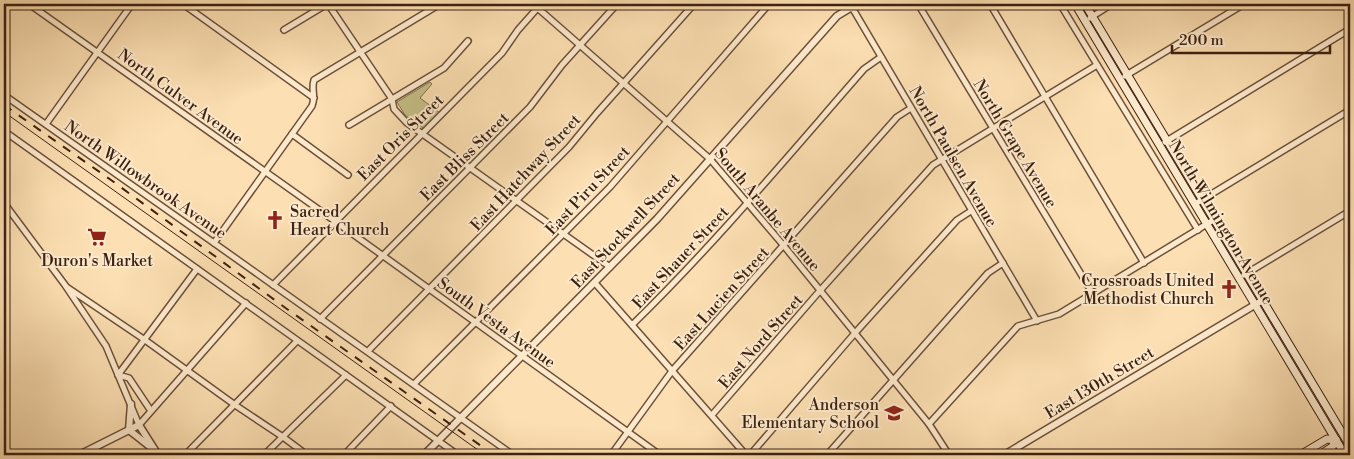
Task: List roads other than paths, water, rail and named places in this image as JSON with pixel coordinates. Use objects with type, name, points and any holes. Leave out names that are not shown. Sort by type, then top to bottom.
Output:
[{"type":"main road","name":"North Wilmington Avenue","points":[[1075,4],[1345,455]]},
{"type":"main road","name":"North Wilmington Avenue","points":[[1085,4],[1202,200],[1345,433],[1350,446]]},
{"type":"main road","points":[[1320,455],[1332,447],[1336,440],[1345,433]]},
{"type":"main road","points":[[1300,455],[1327,438],[1336,440]]},
{"type":"street","name":"North Culver Avenue","points":[[29,4],[318,209]]},
{"type":"street","points":[[46,124],[132,4]]},
{"type":"street","points":[[183,4],[314,98]]},
{"type":"street","points":[[284,30],[328,4],[392,99],[394,109],[401,117],[610,267]]},
{"type":"street","points":[[214,242],[312,106],[314,98],[312,85],[314,80],[440,4]]},
{"type":"street","name":"East Bliss Street","points":[[320,319],[530,107],[581,44],[617,4]]},
{"type":"street","name":"East Hatchway Street","points":[[368,351],[569,148],[624,82],[694,4]]},
{"type":"street","name":"East Piru Street","points":[[414,384],[610,187],[770,4]]},
{"type":"street","name":"North Grape Avenue","points":[[918,4],[1093,294]]},
{"type":"street","points":[[990,4],[1144,263]]},
{"type":"street","points":[[1060,4],[1198,230]]},
{"type":"street","points":[[1086,21],[1112,4]]},
{"type":"street","points":[[1120,79],[1244,4]]},
{"type":"street","name":"South Aranbe Avenue","points":[[537,5],[710,159],[748,202],[855,332],[929,424],[950,455]]},
{"type":"street","name":"East Oris Street","points":[[273,285],[502,53],[537,5]]},
{"type":"street","name":"East Stockwell Street","points":[[424,455],[657,218],[837,16],[853,5]]},
{"type":"street","name":"North Paulsen Avenue","points":[[853,5],[881,57],[1037,321]]},
{"type":"street","points":[[1160,145],[1350,29]]},
{"type":"street","points":[[349,125],[444,68],[468,41]]},
{"type":"street","name":"East Shauer Street","points":[[632,325],[670,288],[748,202],[864,69],[881,57]]},
{"type":"street","name":"East Nord Street","points":[[712,416],[820,290],[927,171],[941,160],[1097,65]]},
{"type":"street","name":"North Willowbrook Avenue","points":[[4,95],[513,455]]},
{"type":"street","name":"East Lucien Street","points":[[611,455],[672,372],[897,117],[911,108]]},
{"type":"street","points":[[1195,204],[1350,110]]},
{"type":"street","points":[[4,131],[458,455]]},
{"type":"street","points":[[292,134],[348,175]]},
{"type":"street","points":[[4,203],[106,346],[139,425],[156,452]]},
{"type":"street","name":"South Vesta Avenue","points":[[318,209],[660,455]]},
{"type":"street","points":[[750,455],[855,332],[957,220],[971,211]]},
{"type":"street","points":[[1240,278],[1350,211]]},
{"type":"street","points":[[929,424],[1018,326],[1059,314],[1214,219]]},
{"type":"street","points":[[827,455],[988,273],[1003,263]]},
{"type":"street","points":[[118,375],[197,269]]},
{"type":"street","points":[[595,283],[746,455]]},
{"type":"street","points":[[64,286],[145,340],[307,455]]},
{"type":"street","name":"East 130th Street","points":[[1004,455],[1263,300]]},
{"type":"street","points":[[79,455],[139,425],[246,303]]},
{"type":"street","points":[[185,455],[297,341]]},
{"type":"street","points":[[118,375],[130,378],[151,411]]},
{"type":"street","points":[[264,455],[346,375]]},
{"type":"street","points":[[129,430],[131,404]]},
{"type":"street","points":[[344,455],[391,406]]},
{"type":"street","points":[[129,430],[156,452]]},
{"type":"tram line","points":[[4,112],[485,455]]},
{"type":"railway","points":[[4,105],[111,180],[287,309],[494,455]]},
{"type":"place","name":"Sacred Heart Church","points":[[275,220]]},
{"type":"place","name":"Duron's Market","points":[[97,237]]},
{"type":"place","name":"Crossroads United Methodist Church","points":[[1229,289]]},
{"type":"place","name":"Anderson Elementary School","points":[[894,413]]}]
